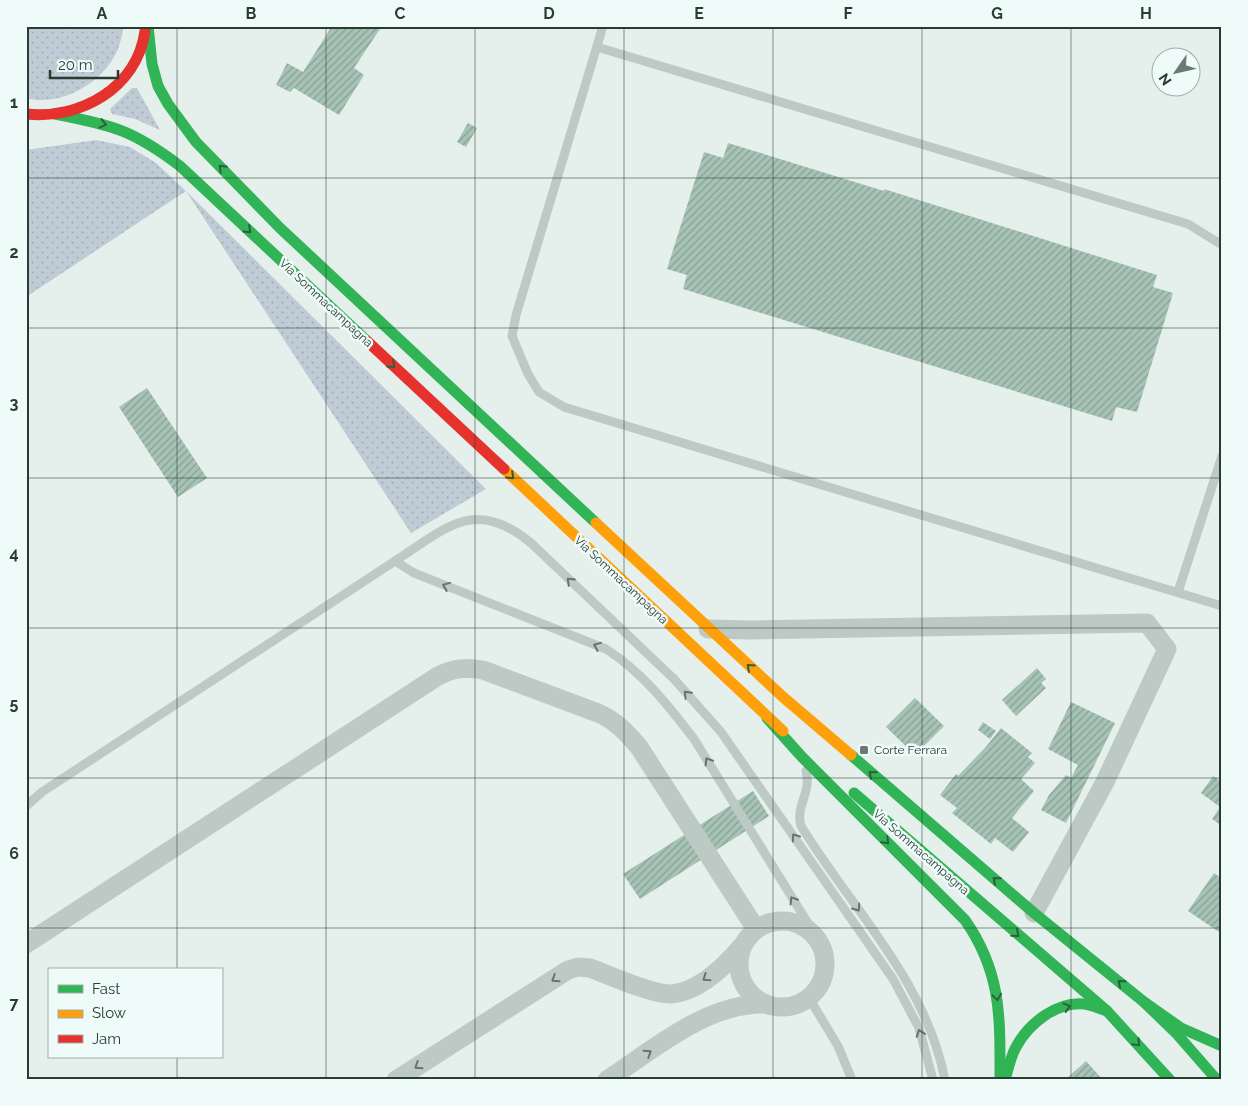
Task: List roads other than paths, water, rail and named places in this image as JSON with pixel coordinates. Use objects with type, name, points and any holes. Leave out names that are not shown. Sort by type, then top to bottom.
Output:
[{"type":"main road","name":"Via Sommacampagna","points":[[36,118],[69,113],[98,101],[122,81],[142,51],[147,26]]},
{"type":"main road","name":"Via Sommacampagna","points":[[147,26],[152,66],[158,86],[175,115],[210,156],[280,228],[708,629],[783,697],[1034,913],[1144,1002],[1217,1080]]},
{"type":"main road","name":"Via Sommacampagna","points":[[36,118],[108,124],[131,133],[153,145],[180,166],[767,718],[1107,1011],[1170,1080]]},
{"type":"main road","points":[[767,718],[802,757],[978,935],[993,971],[998,1001],[1000,1080]]},
{"type":"main road","points":[[1144,1002],[1181,1028],[1222,1046]]},
{"type":"main road","points":[[1004,1080],[1016,1048],[1023,1037],[1053,1011],[1075,1004],[1086,1004],[1107,1011]]},
{"type":"street","points":[[708,629],[750,630],[1147,623],[1167,649],[1105,782],[1034,913]]},
{"type":"street","points":[[26,944],[438,676],[453,669],[469,668],[483,670],[598,713],[610,718],[628,733],[645,755],[756,929]]},
{"type":"street","points":[[396,1080],[568,970],[578,967],[590,968],[669,994],[693,987],[726,965],[756,929],[768,922],[783,920],[797,923],[810,930],[819,941],[824,953],[824,972],[817,989],[808,998],[795,1005],[780,1007],[766,1004],[743,1005],[706,1017],[607,1080]]},
{"type":"street","points":[[742,946],[739,971],[744,985],[754,996],[766,1004]]},
{"type":"lane","points":[[603,26],[516,315],[512,336],[528,374],[539,392],[564,407],[1222,606]]},
{"type":"lane","points":[[597,47],[1188,224],[1222,245]]},
{"type":"lane","points":[[1178,592],[1222,456]]},
{"type":"lane","points":[[26,806],[42,792],[395,561],[459,522],[484,518],[505,523],[531,542],[674,679],[721,732],[881,961],[918,1028],[933,1080]]},
{"type":"lane","points":[[395,561],[414,573],[606,649],[628,663],[672,710],[694,739],[819,941]]},
{"type":"lane","points":[[802,757],[808,777],[807,788],[799,812],[801,826],[906,981],[932,1033],[945,1080]]},
{"type":"lane","points":[[808,998],[838,1046],[852,1080]]},
{"type":"place","name":"Corte Ferrara","points":[[864,750]]}]
